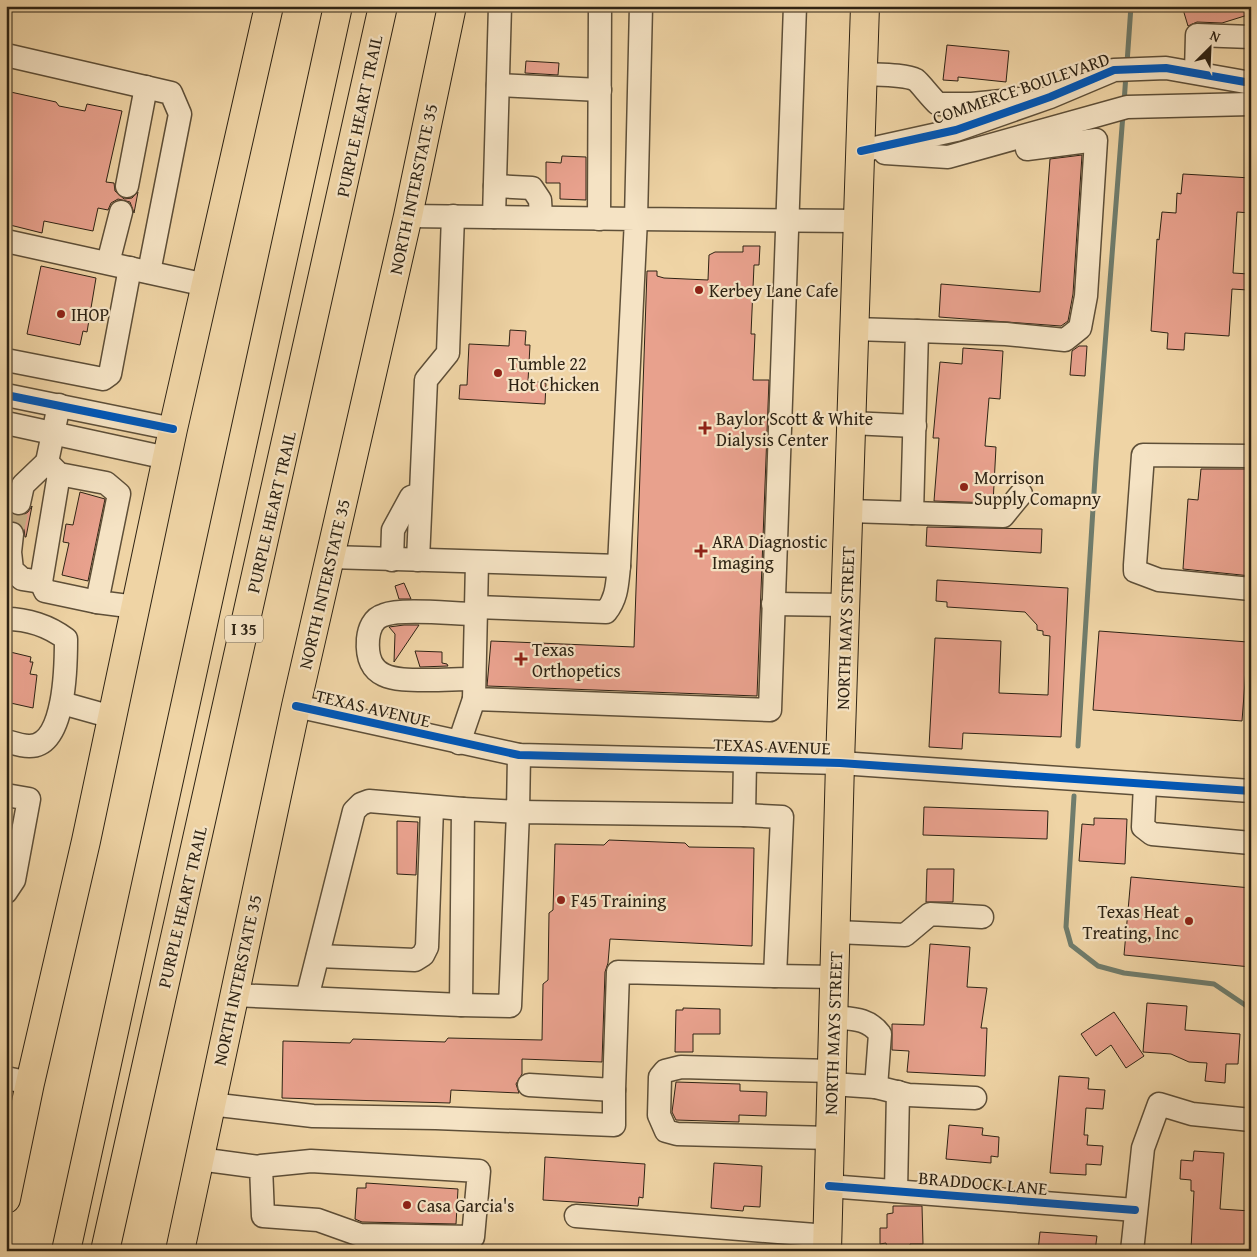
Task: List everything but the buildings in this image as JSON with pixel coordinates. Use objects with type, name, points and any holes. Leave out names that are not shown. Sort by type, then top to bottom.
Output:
[{"type":"main road","points":[[6,1199],[18,1081],[112,717],[173,429],[269,6]]},
{"type":"main road","name":"I 35","points":[[66,1251],[338,6]]},
{"type":"main road","name":"PURPLE HEART TRAIL","points":[[105,1251],[383,6]]},
{"type":"main road","name":"NORTH INTERSTATE 35","points":[[181,1251],[210,1104],[296,706],[408,216],[452,6]]},
{"type":"main road","name":"NORTH MAYS STREET","points":[[827,1243],[840,763],[854,329],[862,151],[865,6]]},
{"type":"street","points":[[494,217],[500,6]]},
{"type":"street","points":[[600,6],[600,219]]},
{"type":"street","points":[[641,6],[636,219],[619,566],[617,592],[614,601],[606,612],[398,612],[383,615],[374,621],[368,630],[367,645],[369,661],[385,677],[474,689],[770,710],[795,6]]},
{"type":"street","points":[[1196,72],[1198,36],[1251,37]]},
{"type":"street","points":[[6,55],[171,93],[180,114],[140,270],[110,374],[103,379],[6,360]]},
{"type":"street","name":"COMMERCE BOULEVARD","points":[[862,151],[956,130],[1114,70],[1166,68],[1251,83]]},
{"type":"street","points":[[863,74],[909,78],[917,81],[922,89],[938,104],[972,104],[1020,99],[1026,105],[1028,142]]},
{"type":"street","points":[[498,85],[600,90]]},
{"type":"street","points":[[127,186],[146,87]]},
{"type":"street","points":[[862,151],[948,157],[1028,142],[1127,107],[1251,104]]},
{"type":"street","points":[[854,329],[1006,334],[1064,340],[1080,328],[1086,296],[1096,140],[1028,142]]},
{"type":"street","points":[[495,186],[532,188],[540,200],[540,217]]},
{"type":"street","points":[[108,263],[121,212]]},
{"type":"street","points":[[408,216],[858,221]]},
{"type":"street","points":[[418,560],[426,380],[448,353],[453,216]]},
{"type":"street","points":[[6,241],[206,284]]},
{"type":"street","points":[[912,513],[917,331]]},
{"type":"street","points":[[6,394],[173,429]]},
{"type":"street","points":[[59,406],[53,433],[53,468],[41,582],[45,591],[97,602],[136,607]]},
{"type":"street","points":[[6,422],[167,458]]},
{"type":"street","points":[[851,422],[915,426]]},
{"type":"street","points":[[1251,456],[1143,455],[1135,565],[1135,571],[1159,580],[1251,589]]},
{"type":"street","points":[[19,503],[23,486],[53,468],[106,483],[119,494],[97,602]]},
{"type":"street","points":[[392,560],[393,530],[411,497],[420,494]]},
{"type":"street","points":[[848,511],[1002,516],[1021,494]]},
{"type":"street","points":[[12,534],[10,552],[12,570],[22,579],[41,582]]},
{"type":"street","points":[[330,557],[619,566]]},
{"type":"street","points":[[459,743],[474,689],[477,562]]},
{"type":"street","points":[[773,604],[846,606]]},
{"type":"street","points":[[6,619],[42,625],[66,639],[66,665],[59,716],[41,742],[30,747],[6,741]]},
{"type":"street","points":[[62,703],[112,717]]},
{"type":"street","name":"TEXAS AVENUE","points":[[296,706],[459,743],[518,754],[840,763],[1251,791]]},
{"type":"street","points":[[234,995],[510,1006],[518,812],[518,754]]},
{"type":"street","points":[[744,815],[745,761]]},
{"type":"street","points":[[1145,784],[1143,827],[1152,834],[1251,843]]},
{"type":"street","points":[[6,795],[29,799],[14,880],[6,892]]},
{"type":"street","points":[[307,998],[354,811],[361,804],[369,801],[432,808],[518,812],[782,817],[775,976]]},
{"type":"street","points":[[318,956],[415,960],[423,955],[427,947],[432,808]]},
{"type":"street","points":[[461,1005],[463,809]]},
{"type":"street","points":[[836,932],[904,934],[930,914],[982,917]]},
{"type":"street","points":[[210,1104],[314,1116],[436,1118],[614,1125],[618,972],[835,977]]},
{"type":"street","points":[[834,1017],[867,1021],[880,1034],[876,1087]]},
{"type":"street","points":[[830,1138],[677,1134],[666,1131],[659,1115],[660,1077],[665,1071],[681,1066],[832,1078],[908,1095],[974,1098]]},
{"type":"street","points":[[529,1084],[614,1090]]},
{"type":"street","points":[[896,1191],[898,1092]]},
{"type":"street","points":[[1132,1251],[1143,1148],[1159,1104],[1192,1114],[1251,1120]]},
{"type":"street","points":[[200,1159],[261,1166],[311,1161],[479,1171],[473,1238],[360,1235],[318,1220],[263,1216],[261,1166]]},
{"type":"street","name":"BRADDOCK LANE","points":[[829,1186],[1135,1210]]},
{"type":"street","points":[[576,1216],[827,1243]]},
{"type":"waterway","points":[[1127,63],[1131,6]]},
{"type":"waterway","points":[[1124,103],[1126,74]]},
{"type":"waterway","points":[[1078,746],[1096,461],[1123,114]]},
{"type":"waterway","points":[[1074,796],[1066,927],[1071,945],[1098,966],[1124,973],[1214,984],[1251,1009]]},
{"type":"tunnel","points":[[12,534],[19,503]]},
{"type":"cycle path","points":[[861,151],[956,130],[1050,97],[1114,70],[1166,68],[1251,83]]},
{"type":"cycle path","points":[[6,395],[173,429]]},
{"type":"cycle path","points":[[296,706],[519,755],[840,763],[1251,791]]},
{"type":"cycle path","points":[[829,1186],[1135,1210]]},
{"type":"place","name":"Kerbey Lane Cafe","points":[[699,290]]},
{"type":"place","name":"IHOP","points":[[61,314]]},
{"type":"place","name":"Tumble 22 Hot Chicken","points":[[498,373]]},
{"type":"place","name":"Baylor Scott & White Dialysis Center","points":[[705,428]]},
{"type":"place","name":"Morrison Supply Comapny","points":[[964,487]]},
{"type":"place","name":"ARA Diagnostic Imaging","points":[[701,551]]},
{"type":"place","name":"Texas Orthopetics","points":[[521,659]]},
{"type":"place","name":"F45 Training","points":[[561,900]]},
{"type":"place","name":"Texas Heat Treating, Inc","points":[[1189,921]]},
{"type":"place","name":"Casa Garcia's","points":[[407,1205]]}]
